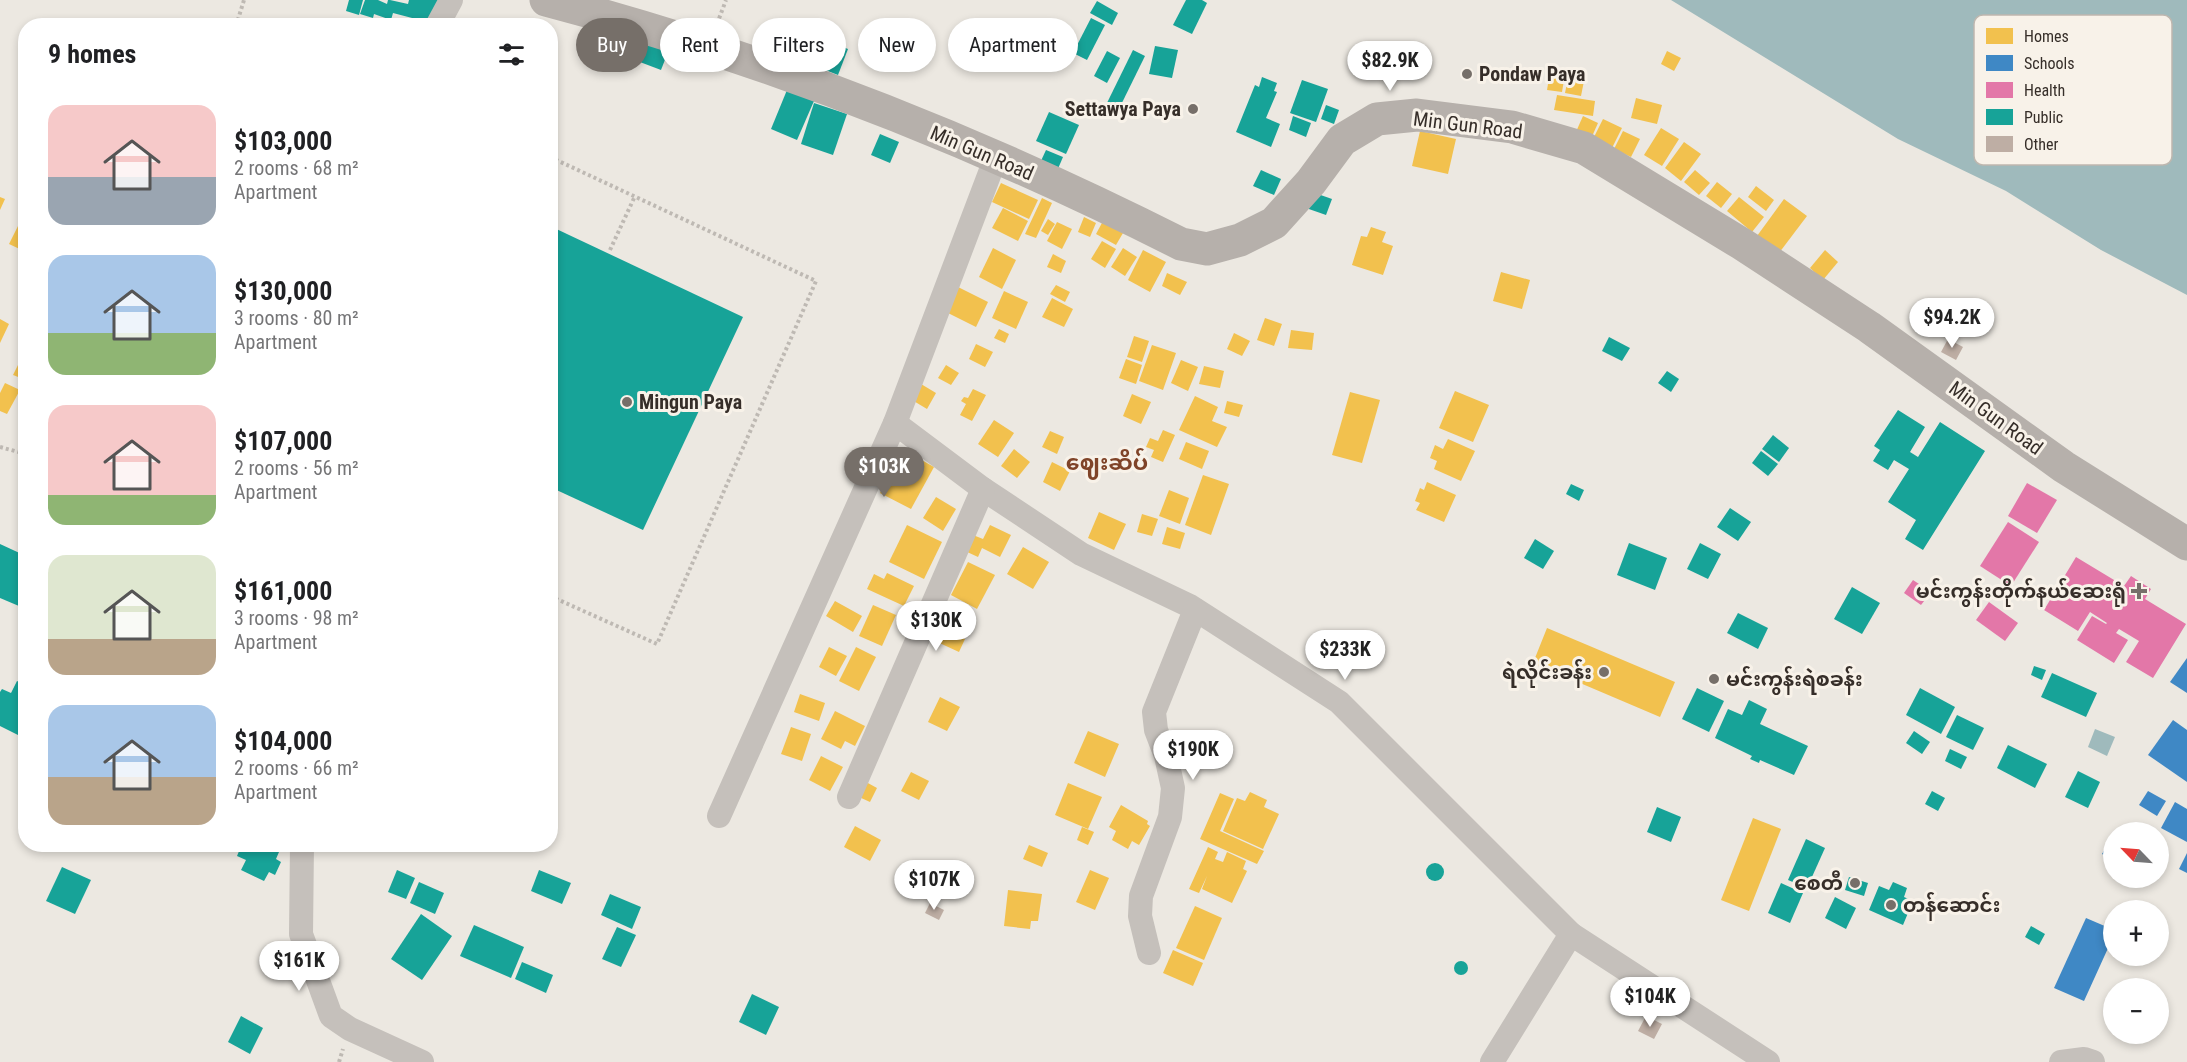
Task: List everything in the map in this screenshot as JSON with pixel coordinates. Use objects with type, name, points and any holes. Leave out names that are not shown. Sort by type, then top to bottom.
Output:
[{"type":"street","points":[[441,18],[451,0]]},
{"type":"street","name":"Min Gun Road","points":[[546,0],[708,47],[876,109],[996,157],[1180,244],[1207,249],[1240,240],[1274,223],[1311,182],[1342,140],[1377,119],[1417,115],[1512,127],[1584,148],[1742,243],[1869,327],[2064,467],[2187,544]]},
{"type":"street","points":[[719,816],[895,423],[996,157]]},
{"type":"street","points":[[895,423],[983,489],[1081,554],[1195,610],[1338,702],[1571,934],[1768,1062]]},
{"type":"street","points":[[849,797],[983,489]]},
{"type":"street","points":[[1149,953],[1140,916],[1141,896],[1170,818],[1173,788],[1166,756],[1156,730],[1155,712],[1195,610]]},
{"type":"street","points":[[302,852],[301,934],[331,1016],[350,1029],[422,1062]]},
{"type":"street","points":[[1492,1062],[1571,934]]},
{"type":"street","points":[[2061,1062],[2084,1059],[2093,1062]]},
{"type":"path","points":[[238,18],[244,0]]},
{"type":"path","points":[[558,162],[816,281],[657,644],[558,600]]},
{"type":"path","points":[[610,250],[635,196]]},
{"type":"path","points":[[0,447],[18,452]]},
{"type":"water","points":[[1671,0],[2187,0],[2187,295],[2101,250],[2006,191],[1898,139]]},
{"type":"water","points":[[2095,729],[2115,737],[2107,756],[2088,747]]},
{"type":"building: Homes","points":[[1667,51],[1681,58],[1674,71],[1661,64]]},
{"type":"building: Homes","points":[[1550,72],[1565,74],[1562,92],[1547,90]]},
{"type":"building: Homes","points":[[1568,78],[1584,81],[1581,96],[1565,93]]},
{"type":"building: Homes","points":[[1557,95],[1595,101],[1593,116],[1554,110]]},
{"type":"building: Homes","points":[[1636,98],[1662,105],[1657,124],[1631,118]]},
{"type":"building: Homes","points":[[1583,116],[1598,123],[1590,141],[1575,134]]},
{"type":"building: Homes","points":[[1603,119],[1622,128],[1611,150],[1592,141]]},
{"type":"building: Homes","points":[[1661,128],[1679,139],[1662,166],[1644,155]]},
{"type":"building: Homes","points":[[1420,131],[1456,139],[1448,174],[1412,166]]},
{"type":"building: Homes","points":[[1623,131],[1640,139],[1631,157],[1614,149]]},
{"type":"building: Homes","points":[[1684,142],[1701,154],[1681,181],[1665,168]]},
{"type":"building: Homes","points":[[1695,170],[1710,183],[1699,195],[1684,182]]},
{"type":"building: Homes","points":[[1717,182],[1732,194],[1721,208],[1706,196]]},
{"type":"building: Homes","points":[[1001,183],[1038,200],[1029,219],[992,202]]},
{"type":"building: Homes","points":[[1756,186],[1774,200],[1766,211],[1748,197]]},
{"type":"building: Homes","points":[[0,197],[5,199],[0,210]]},
{"type":"building: Homes","points":[[1739,197],[1764,217],[1752,232],[1727,211]]},
{"type":"building: Homes","points":[[1042,198],[1052,203],[1036,238],[1025,234]]},
{"type":"building: Homes","points":[[1784,199],[1807,216],[1779,253],[1757,236]]},
{"type":"building: Homes","points":[[1003,208],[1028,221],[1018,241],[992,228]]},
{"type":"building: Homes","points":[[1084,217],[1096,223],[1090,237],[1078,232]]},
{"type":"building: Homes","points":[[1048,219],[1055,224],[1048,235],[1041,231]]},
{"type":"building: Homes","points":[[1103,221],[1123,233],[1116,245],[1096,234]]},
{"type":"building: Homes","points":[[1057,222],[1072,229],[1062,249],[1047,241]]},
{"type":"building: Homes","points":[[18,226],[18,248],[9,244]]},
{"type":"building: Homes","points":[[1371,227],[1386,232],[1382,242],[1393,246],[1383,275],[1352,265],[1361,236],[1367,237]]},
{"type":"building: Homes","points":[[1102,241],[1116,249],[1105,268],[1091,259]]},
{"type":"building: Homes","points":[[993,248],[1016,260],[1002,289],[979,277]]},
{"type":"building: Homes","points":[[1123,248],[1137,257],[1125,276],[1111,267]]},
{"type":"building: Homes","points":[[1143,250],[1166,262],[1150,292],[1128,280]]},
{"type":"building: Homes","points":[[1825,250],[1838,262],[1823,280],[1810,268]]},
{"type":"building: Homes","points":[[1053,254],[1066,261],[1061,273],[1047,267]]},
{"type":"building: Homes","points":[[1501,272],[1530,280],[1522,309],[1493,301]]},
{"type":"building: Homes","points":[[1167,273],[1187,282],[1180,295],[1162,286]]},
{"type":"building: Homes","points":[[1056,285],[1070,292],[1065,302],[1050,294]]},
{"type":"building: Homes","points":[[958,287],[988,302],[976,327],[946,312]]},
{"type":"building: Homes","points":[[1004,291],[1028,302],[1016,329],[992,318]]},
{"type":"building: Homes","points":[[1052,298],[1073,309],[1064,327],[1042,317]]},
{"type":"building: Homes","points":[[1265,318],[1282,324],[1274,346],[1257,340]]},
{"type":"building: Homes","points":[[0,319],[9,324],[0,343]]},
{"type":"building: Homes","points":[[999,329],[1009,334],[1005,343],[994,338]]},
{"type":"building: Homes","points":[[1291,330],[1314,333],[1312,350],[1288,348]]},
{"type":"building: Homes","points":[[1234,333],[1250,341],[1242,356],[1227,349]]},
{"type":"building: Homes","points":[[1134,336],[1149,341],[1142,362],[1127,357]]},
{"type":"building: Homes","points":[[976,344],[993,352],[985,367],[969,359]]},
{"type":"building: Homes","points":[[1152,345],[1176,353],[1163,390],[1139,381]]},
{"type":"building: Homes","points":[[1126,359],[1142,365],[1136,384],[1119,378]]},
{"type":"building: Homes","points":[[1181,360],[1198,367],[1188,391],[1171,383]]},
{"type":"building: Homes","points":[[18,365],[18,377],[13,375]]},
{"type":"building: Homes","points":[[946,365],[959,373],[951,385],[938,378]]},
{"type":"building: Homes","points":[[1204,366],[1224,371],[1220,388],[1199,384]]},
{"type":"building: Homes","points":[[5,383],[18,389],[18,394],[7,414],[0,411],[0,393]]},
{"type":"building: Homes","points":[[921,384],[936,393],[927,409],[912,400]]},
{"type":"building: Homes","points":[[973,389],[986,395],[972,421],[960,415],[966,404],[961,401],[964,397],[968,398]]},
{"type":"building: Homes","points":[[1455,391],[1489,405],[1473,442],[1439,428]]},
{"type":"building: Homes","points":[[1350,392],[1380,400],[1362,463],[1332,455]]},
{"type":"building: Homes","points":[[1132,394],[1151,402],[1141,424],[1123,416]]},
{"type":"building: Homes","points":[[1195,396],[1218,407],[1212,421],[1227,427],[1217,447],[1179,430]]},
{"type":"building: Homes","points":[[1227,401],[1243,405],[1239,417],[1224,413]]},
{"type":"building: Homes","points":[[994,420],[1014,433],[998,457],[978,444]]},
{"type":"building: Homes","points":[[1163,430],[1175,435],[1163,462],[1151,457],[1154,450],[1146,447],[1150,438],[1158,441]]},
{"type":"building: Homes","points":[[1050,431],[1064,437],[1057,454],[1042,447]]},
{"type":"building: Homes","points":[[1448,439],[1475,451],[1461,481],[1434,469],[1437,461],[1430,458],[1435,445],[1443,449]]},
{"type":"building: Homes","points":[[1186,442],[1209,451],[1202,469],[1179,459]]},
{"type":"building: Homes","points":[[1014,449],[1030,462],[1017,478],[1001,466]]},
{"type":"building: Homes","points":[[904,450],[934,467],[911,509],[880,493]]},
{"type":"building: Homes","points":[[1052,462],[1070,471],[1060,491],[1043,482]]},
{"type":"building: Homes","points":[[1203,475],[1229,484],[1211,535],[1185,525]]},
{"type":"building: Homes","points":[[1427,482],[1456,495],[1444,522],[1416,510],[1420,503],[1415,501],[1420,488],[1424,490]]},
{"type":"building: Homes","points":[[1169,490],[1189,498],[1180,524],[1159,516]]},
{"type":"building: Homes","points":[[936,497],[956,509],[943,531],[923,518]]},
{"type":"building: Homes","points":[[1099,512],[1126,524],[1114,550],[1088,538]]},
{"type":"building: Homes","points":[[1142,514],[1158,519],[1152,536],[1137,532]]},
{"type":"building: Homes","points":[[907,525],[942,542],[924,579],[889,562]]},
{"type":"building: Homes","points":[[990,525],[1011,535],[1000,557],[982,548],[978,557],[965,551],[973,535],[983,539]]},
{"type":"building: Homes","points":[[1167,527],[1185,533],[1180,549],[1162,544]]},
{"type":"building: Homes","points":[[1023,547],[1049,562],[1033,589],[1007,574]]},
{"type":"building: Homes","points":[[968,562],[995,575],[977,609],[951,595]]},
{"type":"building: Homes","points":[[887,573],[914,586],[904,606],[867,589],[874,574],[884,579]]},
{"type":"building: Homes","points":[[835,601],[862,616],[853,632],[826,616]]},
{"type":"building: Homes","points":[[873,605],[896,615],[882,646],[859,636]]},
{"type":"building: Homes","points":[[943,620],[963,630],[960,636],[965,639],[959,652],[933,640]]},
{"type":"building: Homes","name":"ရဲလိုင်းခန်း","points":[[1547,628],[1675,682],[1660,717],[1533,663]]},
{"type":"building: Homes","points":[[829,647],[847,656],[836,676],[819,667]]},
{"type":"building: Homes","points":[[856,647],[876,657],[859,691],[839,681]]},
{"type":"building: Homes","points":[[800,694],[825,703],[819,721],[794,712]]},
{"type":"building: Homes","points":[[940,697],[960,707],[947,731],[928,722]]},
{"type":"building: Homes","points":[[835,711],[865,726],[855,746],[845,741],[841,749],[821,739]]},
{"type":"building: Homes","points":[[791,727],[811,734],[802,761],[781,754]]},
{"type":"building: Homes","points":[[1088,731],[1119,744],[1105,777],[1074,763]]},
{"type":"building: Homes","points":[[821,756],[843,767],[830,791],[809,780]]},
{"type":"building: Homes","points":[[911,772],[929,781],[919,800],[901,791]]},
{"type":"building: Homes","points":[[866,782],[877,788],[870,802],[859,797]]},
{"type":"building: Homes","points":[[1068,783],[1102,797],[1088,829],[1055,815]]},
{"type":"building: Homes","points":[[1250,792],[1267,800],[1264,807],[1279,814],[1263,849],[1223,831],[1237,798],[1245,801]]},
{"type":"building: Homes","points":[[1220,793],[1234,799],[1220,831],[1264,851],[1257,864],[1200,839]]},
{"type":"building: Homes","points":[[1121,805],[1148,821],[1147,824],[1150,826],[1139,845],[1132,841],[1128,849],[1112,840],[1116,831],[1109,827]]},
{"type":"building: Homes","points":[[1753,818],[1781,829],[1749,911],[1721,900]]},
{"type":"building: Homes","points":[[855,826],[881,840],[870,861],[844,847]]},
{"type":"building: Homes","points":[[1082,827],[1094,832],[1088,845],[1077,840]]},
{"type":"building: Homes","points":[[1029,845],[1048,853],[1042,867],[1023,859]]},
{"type":"building: Homes","points":[[1208,847],[1218,852],[1215,859],[1223,862],[1227,852],[1246,861],[1243,869],[1247,871],[1232,903],[1202,889],[1207,876],[1199,893],[1189,889]]},
{"type":"building: Homes","points":[[1090,870],[1109,878],[1095,910],[1076,902]]},
{"type":"building: Homes","points":[[1008,890],[1042,894],[1038,921],[1031,921],[1030,929],[1004,926]]},
{"type":"building: Homes","points":[[1195,906],[1222,918],[1204,960],[1176,948]]},
{"type":"building: Homes","points":[[1173,950],[1203,963],[1193,986],[1163,973]]},
{"type":"building: Schools","points":[[2187,658],[2187,693],[2170,682]]},
{"type":"building: Schools","points":[[2173,720],[2187,730],[2187,782],[2148,755]]},
{"type":"building: Schools","points":[[2148,791],[2166,801],[2157,816],[2139,805]]},
{"type":"building: Schools","points":[[2175,802],[2187,809],[2187,842],[2169,832],[2169,822],[2164,822]]},
{"type":"building: Schools","points":[[2187,853],[2187,873],[2179,869]]},
{"type":"building: Schools","points":[[2086,918],[2103,925],[2103,959],[2084,1001],[2054,988]]},
{"type":"building: Health","points":[[2027,483],[2057,500],[2037,533],[2008,516]]},
{"type":"building: Health","points":[[2008,522],[2039,542],[2011,586],[1980,566]]},
{"type":"building: Health","points":[[2076,557],[2124,586],[2131,576],[2151,589],[2145,599],[2186,624],[2153,678],[2126,662],[2139,641],[2119,629],[2116,633],[2128,640],[2114,663],[2077,640],[2092,616],[2107,623],[2090,612],[2078,631],[2044,610]]},
{"type":"building: Health","points":[[1913,580],[1931,592],[1921,605],[1904,593]]},
{"type":"building: Health","points":[[1989,602],[2018,623],[2005,641],[1976,620]]},
{"type":"building: Public","points":[[349,0],[363,0],[359,15],[346,11]]},
{"type":"building: Public","points":[[365,0],[378,0],[387,4],[390,0],[408,4],[409,0],[442,0],[437,18],[412,18],[393,13],[392,18],[374,14],[373,18],[360,14]]},
{"type":"building: Public","points":[[1186,0],[1202,0],[1207,3],[1192,34],[1173,25]]},
{"type":"building: Public","points":[[1097,1],[1118,13],[1112,25],[1090,13]]},
{"type":"building: Public","points":[[1091,18],[1105,25],[1087,60],[1078,56],[1078,43]]},
{"type":"building: Public","points":[[648,44],[660,49],[660,70],[648,65]]},
{"type":"building: Public","points":[[1155,46],[1178,50],[1172,78],[1149,74]]},
{"type":"building: Public","points":[[1133,50],[1145,56],[1116,115],[1104,109]]},
{"type":"building: Public","points":[[1107,51],[1120,58],[1107,83],[1094,76]]},
{"type":"building: Public","points":[[1262,77],[1277,83],[1274,91],[1277,92],[1266,118],[1280,124],[1271,147],[1236,132],[1255,85],[1259,87]]},
{"type":"building: Public","points":[[1302,80],[1328,89],[1316,122],[1290,113]]},
{"type":"building: Public","points":[[787,90],[814,101],[797,140],[771,129]]},
{"type":"building: Public","points":[[814,103],[847,114],[833,155],[801,144]]},
{"type":"building: Public","points":[[1326,105],[1339,110],[1334,124],[1321,119]]},
{"type":"building: Public","points":[[1049,112],[1079,125],[1066,154],[1036,141]]},
{"type":"building: Public","points":[[1293,116],[1311,123],[1306,137],[1289,130]]},
{"type":"building: Public","points":[[880,134],[899,142],[890,163],[871,155]]},
{"type":"building: Public","points":[[1046,150],[1063,157],[1057,171],[1040,163]]},
{"type":"building: Public","points":[[1261,170],[1281,179],[1274,195],[1253,186]]},
{"type":"building: Public","points":[[1312,192],[1332,199],[1326,215],[1306,208]]},
{"type":"building: Public","name":"Mingun Paya","points":[[558,230],[743,317],[643,530],[558,491]]},
{"type":"building: Public","points":[[1609,337],[1630,348],[1622,361],[1602,351]]},
{"type":"building: Public","points":[[1667,371],[1679,379],[1671,392],[1658,383]]},
{"type":"building: Public","points":[[1898,410],[1925,427],[1910,452],[1918,457],[1940,422],[1985,451],[1923,550],[1905,539],[1916,520],[1888,502],[1909,469],[1894,460],[1888,470],[1873,461],[1880,450],[1874,446]]},
{"type":"building: Public","points":[[1773,435],[1789,448],[1779,462],[1762,449]]},
{"type":"building: Public","points":[[1761,451],[1778,464],[1768,476],[1752,463]]},
{"type":"building: Public","points":[[1571,484],[1584,490],[1579,501],[1566,494]]},
{"type":"building: Public","points":[[1730,508],[1751,522],[1738,541],[1717,527]]},
{"type":"building: Public","points":[[1535,539],[1554,551],[1543,569],[1524,558]]},
{"type":"building: Public","points":[[1629,543],[1667,558],[1655,590],[1617,575]]},
{"type":"building: Public","points":[[1700,543],[1721,554],[1708,579],[1687,569]]},
{"type":"building: Public","points":[[0,544],[18,552],[18,606],[0,598]]},
{"type":"building: Public","points":[[1852,587],[1880,603],[1862,634],[1834,619]]},
{"type":"building: Public","points":[[1738,613],[1768,628],[1758,649],[1727,633]]},
{"type":"building: Public","points":[[2034,666],[2046,670],[2042,680],[2031,675]]},
{"type":"building: Public","points":[[2052,673],[2097,693],[2086,717],[2041,697]]},
{"type":"building: Public","points":[[18,681],[18,735],[0,726],[0,692],[2,689],[11,693]]},
{"type":"building: Public","points":[[1697,688],[1724,701],[1709,732],[1682,719]]},
{"type":"building: Public","points":[[1920,688],[1955,707],[1941,734],[1906,715]]},
{"type":"building: Public","points":[[1749,700],[1767,709],[1760,724],[1808,746],[1794,775],[1760,760],[1759,763],[1750,759],[1752,756],[1715,738],[1728,709],[1742,715]]},
{"type":"building: Public","points":[[1957,715],[1984,728],[1973,750],[1946,737]]},
{"type":"building: Public","points":[[1914,731],[1930,742],[1922,754],[1906,743]]},
{"type":"building: Public","points":[[2008,745],[2047,764],[2035,788],[1997,768]]},
{"type":"building: Public","points":[[1950,749],[1967,757],[1961,769],[1945,761]]},
{"type":"building: Public","points":[[2078,771],[2100,782],[2088,808],[2065,797]]},
{"type":"building: Public","points":[[1932,791],[1945,798],[1938,811],[1925,804]]},
{"type":"building: Public","points":[[1657,807],[1681,817],[1671,842],[1647,832]]},
{"type":"building: Public","points":[[1806,839],[1825,848],[1807,888],[1788,880]]},
{"type":"building: Public","points":[[239,852],[279,852],[276,859],[281,862],[275,875],[269,872],[264,881],[241,870],[246,860],[237,856]]},
{"type":"building: Public","points":[[1431,863],[1439,863],[1444,868],[1442,879],[1431,881],[1426,876],[1426,868]]},
{"type":"building: Public","points":[[62,867],[91,880],[75,914],[46,901]]},
{"type":"building: Public","points":[[397,870],[415,878],[406,899],[388,892]]},
{"type":"building: Public","points":[[539,870],[571,883],[562,904],[531,891]]},
{"type":"building: Public","points":[[1849,877],[1868,883],[1864,896],[1845,890]]},
{"type":"building: Public","points":[[419,882],[444,893],[435,914],[410,903]]},
{"type":"building: Public","name":"တန်ဆောင်း","points":[[1893,882],[1907,888],[1904,897],[1913,901],[1903,925],[1869,910],[1879,886],[1889,890]]},
{"type":"building: Public","points":[[1781,883],[1803,893],[1790,923],[1768,913]]},
{"type":"building: Public","points":[[610,894],[641,907],[632,929],[601,915]]},
{"type":"building: Public","name":"တန်ဆောင်း","points":[[1835,897],[1856,908],[1846,929],[1825,918]]},
{"type":"building: Public","points":[[421,914],[452,936],[422,980],[391,959]]},
{"type":"building: Public","points":[[474,925],[524,947],[511,978],[460,956]]},
{"type":"building: Public","points":[[2031,926],[2045,934],[2039,945],[2025,937]]},
{"type":"building: Public","points":[[617,927],[636,935],[621,967],[602,959]]},
{"type":"building: Public","points":[[1458,961],[1464,961],[1468,968],[1464,975],[1458,975],[1454,971],[1454,965]]},
{"type":"building: Public","points":[[522,962],[553,975],[546,993],[515,979]]},
{"type":"building: Public","points":[[752,994],[779,1007],[766,1035],[739,1022]]},
{"type":"building: Public","points":[[241,1016],[263,1028],[250,1054],[228,1042]]},
{"type":"building: Other","points":[[1948,339],[1963,347],[1956,360],[1941,352]]},
{"type":"building: Other","points":[[930,903],[944,910],[939,920],[925,913]]},
{"type":"building: Other","points":[[1646,1016],[1662,1024],[1654,1039],[1638,1031]]},
{"type":"place","name":"Pondaw Paya","points":[[1467,74]]},
{"type":"place","name":"Settawya Paya","points":[[1193,109]]},
{"type":"place","name":"Mingun Paya","points":[[627,402]]},
{"type":"place","name":"မင်းကွန်းတိုက်နယ်ဆေးရုံ","points":[[2139,591]]},
{"type":"place","name":"ရဲလိုင်းခန်း","points":[[1604,672]]},
{"type":"place","name":"မင်းကွန်းရဲစခန်း","points":[[1714,679]]},
{"type":"place","name":"စေတီ","points":[[1855,883]]},
{"type":"place","name":"တန်ဆောင်း","points":[[1891,905]]},
{"type":"district","name":"ဈေးဆိပ်","points":[[1107,462]]}]
